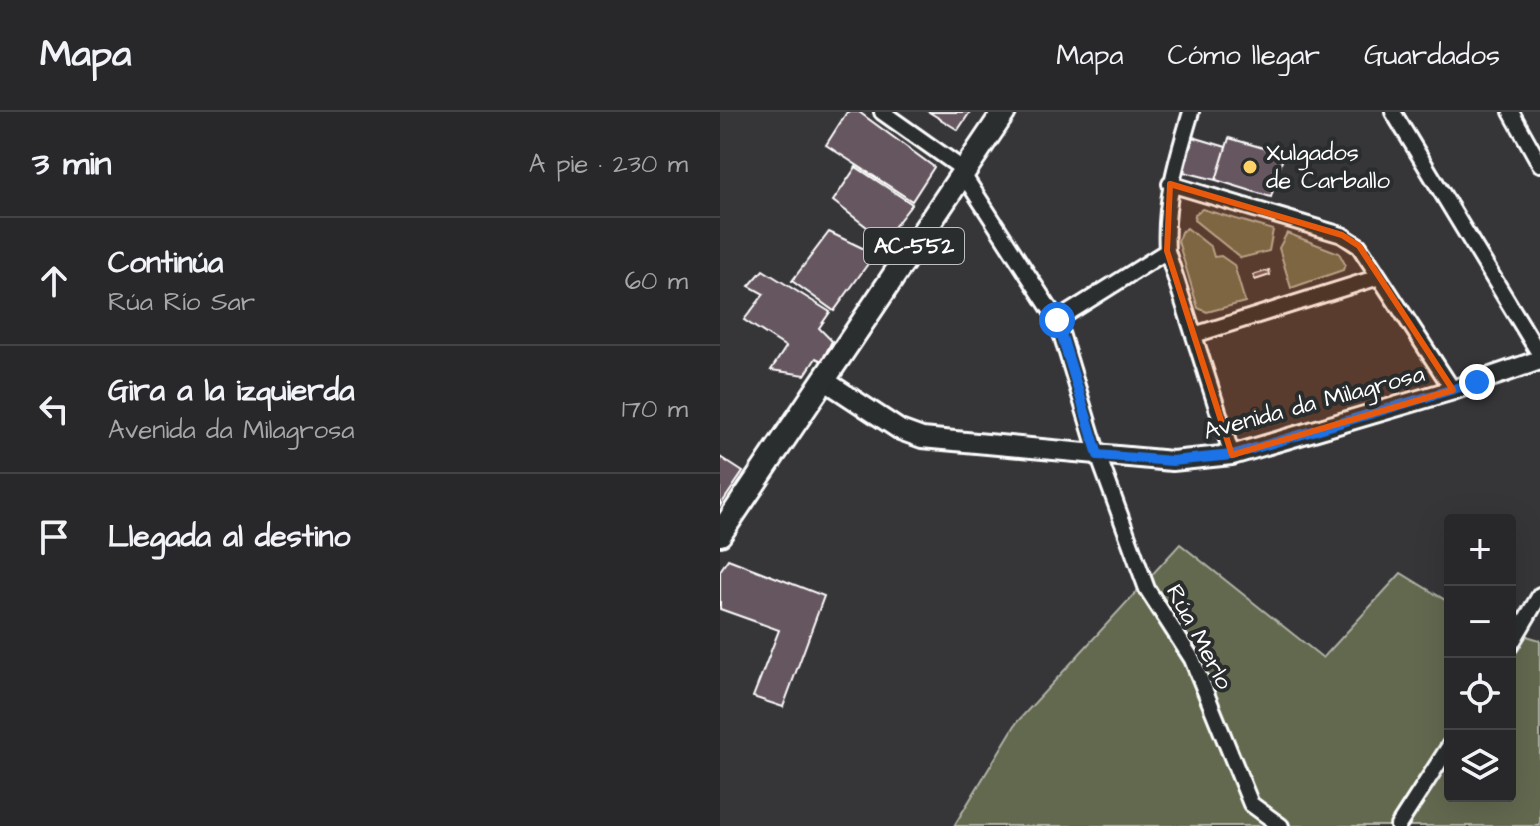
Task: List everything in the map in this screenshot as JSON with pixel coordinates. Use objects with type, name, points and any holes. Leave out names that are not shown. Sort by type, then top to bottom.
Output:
[{"type":"main road","name":"AC-552","points":[[720,534],[1004,112]]},
{"type":"street","name":"Rúa Merlo","points":[[882,112],[952,159],[1057,320],[1098,455],[1147,589],[1192,659],[1251,804],[1281,826]]},
{"type":"street","points":[[1191,112],[1170,184],[1165,218],[1167,251],[1232,455]]},
{"type":"street","points":[[1393,112],[1540,358]]},
{"type":"street","points":[[1511,112],[1540,164]]},
{"type":"street","points":[[1170,184],[1342,235],[1359,246],[1453,390]]},
{"type":"street","points":[[1057,320],[1167,251]]},
{"type":"street","points":[[1194,335],[1379,277]]},
{"type":"street","name":"Avenida da Milagrosa","points":[[824,380],[900,430],[922,438],[1172,461],[1232,455],[1453,390],[1540,358]]},
{"type":"street","points":[[1516,636],[1540,595]]},
{"type":"street","points":[[1398,826],[1444,754]]},
{"type":"highlighted area","points":[[1170,184],[1342,235],[1359,246],[1453,390],[1232,455],[1167,251]]},
{"type":"green space","points":[[1202,209],[1273,230],[1269,251],[1241,258],[1194,220],[1195,214]]},
{"type":"green space","points":[[1187,228],[1211,247],[1214,257],[1221,256],[1234,265],[1245,302],[1207,312],[1198,308],[1178,241],[1181,232]]},
{"type":"green space","points":[[1287,233],[1339,253],[1345,264],[1343,270],[1291,288],[1279,248]]},
{"type":"green space","points":[[1180,544],[1323,658],[1401,573],[1444,599],[1444,802],[1516,802],[1516,633],[1540,640],[1540,826],[954,826],[1017,722]]},
{"type":"building","points":[[847,112],[859,112],[934,167],[912,201],[826,145]]},
{"type":"building","points":[[929,112],[970,112],[958,130]]},
{"type":"building","points":[[1193,137],[1226,147],[1216,180],[1184,172]]},
{"type":"building","name":"Xulgados de Carballo","points":[[1229,138],[1284,154],[1271,197],[1216,180]]},
{"type":"building","points":[[856,167],[912,204],[884,240],[833,201]]},
{"type":"building","points":[[829,232],[875,254],[834,311],[792,281]]},
{"type":"building","points":[[763,270],[830,312],[819,328],[832,341],[822,361],[816,358],[805,375],[771,370],[786,347],[744,320],[764,294],[749,286]]},
{"type":"building","points":[[1269,270],[1270,275],[1255,280],[1253,275]]},
{"type":"building","points":[[720,457],[743,472],[720,506]]},
{"type":"building","points":[[728,559],[824,596],[783,707],[753,697],[779,630],[720,609],[720,571]]},
{"type":"place","name":"Xulgados de Carballo","points":[[1250,167]]},
{"type":"route","points":[[1057,320],[1098,455],[1172,461],[1232,455],[1477,382]]}]
